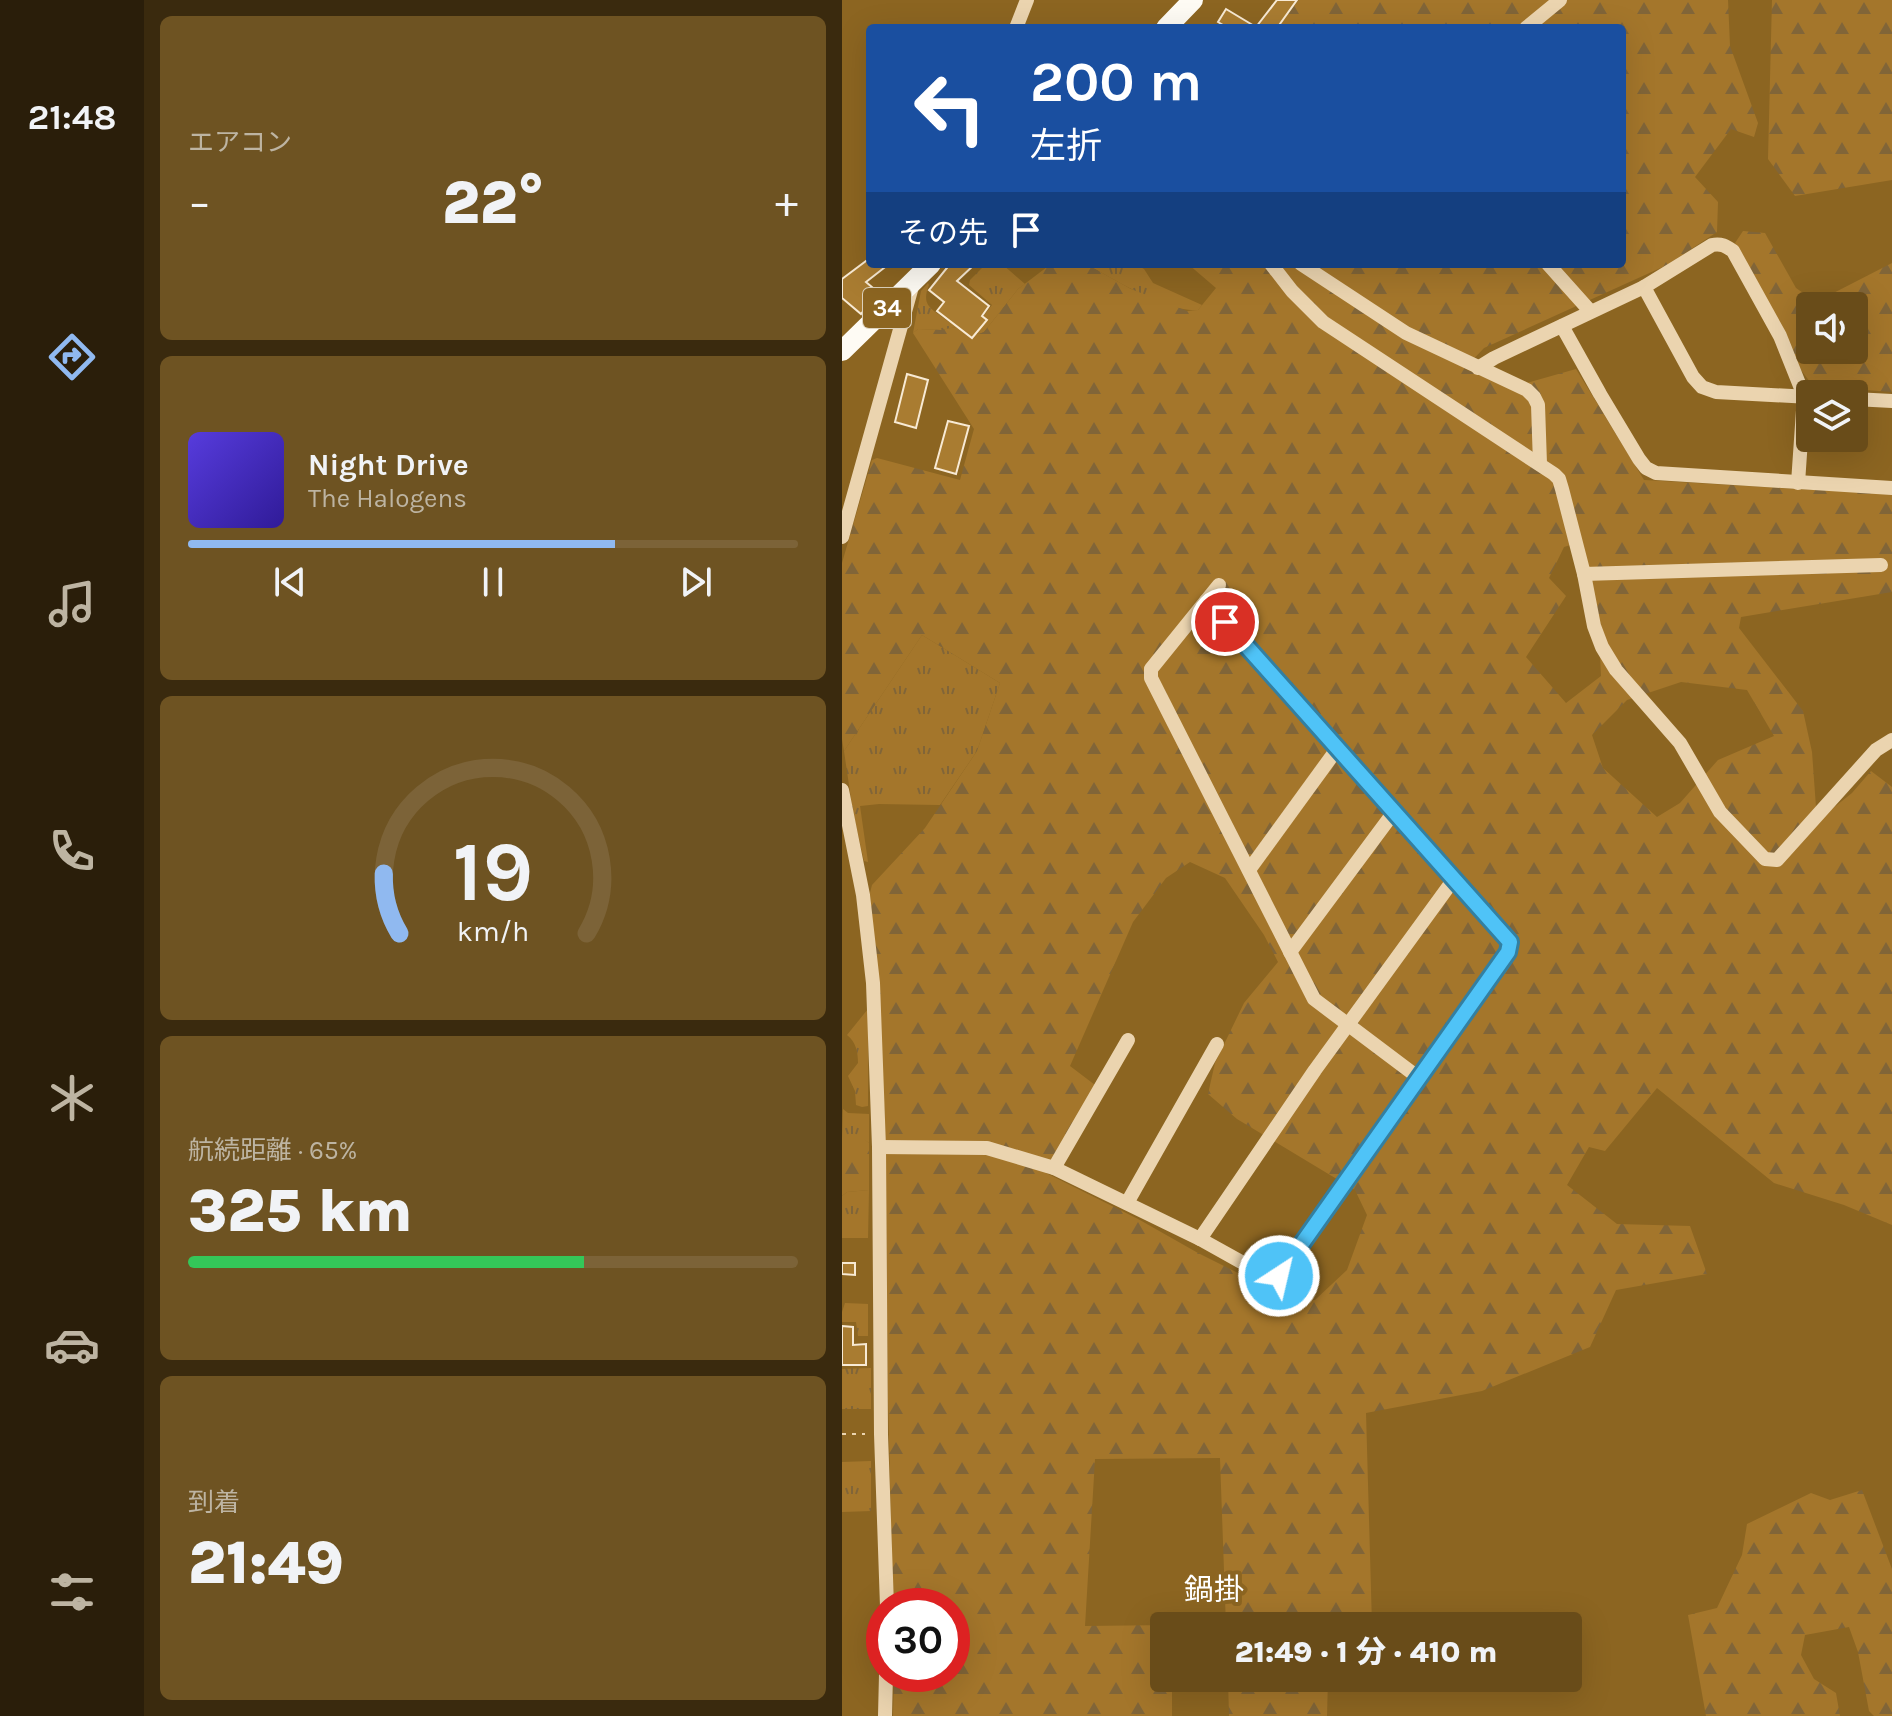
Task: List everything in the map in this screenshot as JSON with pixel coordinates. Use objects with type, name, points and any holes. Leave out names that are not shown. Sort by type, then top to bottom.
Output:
[{"type":"main road","points":[[1170,24],[1193,0]]},
{"type":"main road","name":"34","points":[[842,351],[924,270]]},
{"type":"street","points":[[1018,24],[1027,0]]},
{"type":"street","points":[[1531,24],[1560,0]]},
{"type":"street","points":[[1478,368],[1644,287],[1712,245],[1719,244],[1733,251],[1780,336],[1799,380]]},
{"type":"street","points":[[1274,268],[1323,322],[1559,479],[1594,626],[1602,647],[1616,670],[1680,743],[1720,812],[1765,859],[1777,860],[1876,750],[1892,740]]},
{"type":"street","points":[[1307,268],[1406,333],[1527,390],[1538,405],[1540,464]]},
{"type":"street","points":[[1552,268],[1590,311]]},
{"type":"street","points":[[842,537],[924,270]]},
{"type":"street","points":[[1644,287],[1693,377],[1702,387],[1716,392],[1796,396]]},
{"type":"street","points":[[1562,326],[1639,459],[1646,468],[1656,473],[1892,488]]},
{"type":"street","points":[[1868,400],[1892,401]]},
{"type":"street","points":[[1798,483],[1801,452]]},
{"type":"street","points":[[1584,574],[1881,565]]},
{"type":"street","points":[[1219,585],[1151,669],[1151,678],[1314,999],[1419,1078]]},
{"type":"street","points":[[879,1147],[987,1148],[1054,1168],[1200,1239],[1270,1278],[1279,1276],[1508,952],[1510,942],[1206,601]]},
{"type":"street","points":[[1249,870],[1337,749]]},
{"type":"street","points":[[842,790],[863,895],[873,983],[886,1588]]},
{"type":"street","points":[[1290,952],[1394,812]]},
{"type":"street","points":[[1200,1239],[1315,1070],[1454,879]]},
{"type":"street","points":[[1054,1168],[1128,1040]]},
{"type":"street","points":[[1127,1203],[1217,1044]]},
{"type":"street","points":[[885,1716],[886,1692]]},
{"type":"path","points":[[842,1434],[881,1434]]},
{"type":"green space","points":[[1299,0],[1728,0],[1730,46],[1758,123],[1754,137],[1731,129],[1695,177],[1718,202],[1717,232],[1667,265],[1484,348],[1464,369],[1512,387],[1576,369],[1644,480],[1892,492],[1892,592],[1741,617],[1739,628],[1803,711],[1812,752],[1817,821],[1852,793],[1871,771],[1892,787],[1892,1225],[1844,1205],[1774,1183],[1657,1088],[1605,1151],[1589,1147],[1567,1185],[1617,1224],[1690,1226],[1707,1274],[1616,1290],[1590,1347],[1482,1391],[1366,1413],[1372,1612],[1226,1612],[1220,1458],[1095,1459],[1085,1626],[1150,1625],[1150,1692],[1172,1692],[1172,1716],[893,1716],[894,1692],[970,1692],[970,1588],[893,1588],[885,1119],[870,893],[872,885],[925,828],[977,751],[1000,683],[922,635],[844,751],[842,563],[872,460],[877,458],[960,480],[974,429],[913,333],[918,329],[956,327],[979,334],[984,332],[1018,289],[1046,268],[1093,268],[1131,289],[1187,311],[1198,310],[1216,288],[1193,268],[1626,268],[1626,24],[1280,24]],"holes":[[[1580,542],[1599,631],[1601,676],[1566,703],[1526,657],[1566,596],[1549,578],[1564,547]],[[1681,682],[1747,690],[1774,736],[1718,760],[1680,803],[1657,817],[1603,768],[1592,735],[1627,700]],[[1190,862],[1225,878],[1264,935],[1278,962],[1244,1003],[1215,1063],[1208,1094],[1237,1119],[1355,1190],[1367,1215],[1347,1270],[1315,1300],[1290,1299],[1046,1173],[1095,1085],[1070,1066],[1133,922],[1166,878]]]},
{"type":"green space","points":[[1772,0],[1892,0],[1892,180],[1795,196],[1768,159]]},
{"type":"green space","points":[[1743,231],[1765,233],[1796,288],[1802,292],[1796,292],[1795,362],[1735,243]]},
{"type":"green space","points":[[1892,263],[1892,392],[1868,390],[1868,380],[1808,380],[1796,364],[1868,364],[1868,292],[1835,292]]},
{"type":"green space","points":[[982,268],[1007,268],[1025,284],[984,332],[979,334],[956,327],[918,329],[913,333],[921,291],[928,283],[926,298],[933,310],[949,322],[959,311],[977,324],[992,305],[969,285]]},
{"type":"green space","points":[[1093,268],[1142,268],[1153,283],[1202,305],[1198,310],[1186,310],[1141,294]]},
{"type":"green space","points":[[922,635],[1000,683],[977,751],[940,805],[860,806],[868,862],[864,861],[853,812],[844,751]]},
{"type":"green space","points":[[868,1009],[868,1106],[862,1107],[856,1105],[855,1091],[848,1076],[858,1063],[858,1055],[847,1035]]},
{"type":"green space","points":[[843,1109],[848,1113],[869,1114],[869,1143],[863,1139],[842,1139]]},
{"type":"green space","points":[[842,1139],[864,1139],[869,1143],[869,1190],[847,1192],[842,1196]]},
{"type":"green space","points":[[869,1190],[868,1238],[842,1238],[842,1196],[847,1192]]},
{"type":"green space","points":[[845,1303],[868,1304],[868,1336],[858,1336],[856,1322],[842,1322]]},
{"type":"green space","points":[[871,1368],[871,1409],[842,1409],[842,1369]]},
{"type":"green space","points":[[871,1461],[871,1511],[842,1512],[842,1462]]},
{"type":"green space","points":[[1862,1490],[1892,1569],[1892,1716],[1874,1716],[1869,1711],[1858,1652],[1849,1627],[1805,1635],[1801,1655],[1814,1679],[1836,1693],[1840,1716],[1706,1716],[1688,1615],[1717,1608],[1742,1555],[1747,1524],[1811,1493],[1830,1500]]},
{"type":"green space","points":[[1228,1692],[1328,1692],[1327,1716],[1229,1716]]},
{"type":"building","points":[[1277,0],[1297,0],[1280,24],[1258,24]]},
{"type":"building","points":[[1226,9],[1251,24],[1218,22]]},
{"type":"building","points":[[866,261],[866,268],[884,268],[866,282],[879,293],[861,314],[842,298],[842,279]]},
{"type":"building","points":[[947,268],[971,268],[957,281],[989,306],[982,316],[987,320],[972,338],[937,311],[944,302],[929,290]]},
{"type":"building","points":[[907,374],[928,380],[916,428],[895,422]]},
{"type":"building","points":[[948,421],[969,426],[956,474],[935,468]]},
{"type":"building","points":[[842,1263],[855,1263],[855,1275],[842,1274]]},
{"type":"building","points":[[842,1326],[853,1327],[853,1345],[866,1344],[866,1365],[842,1365]]},
{"type":"district","name":"鍋掛","points":[[1214,1590]]},
{"type":"route","points":[[1225,622],[1510,942],[1508,952],[1279,1276]]}]
